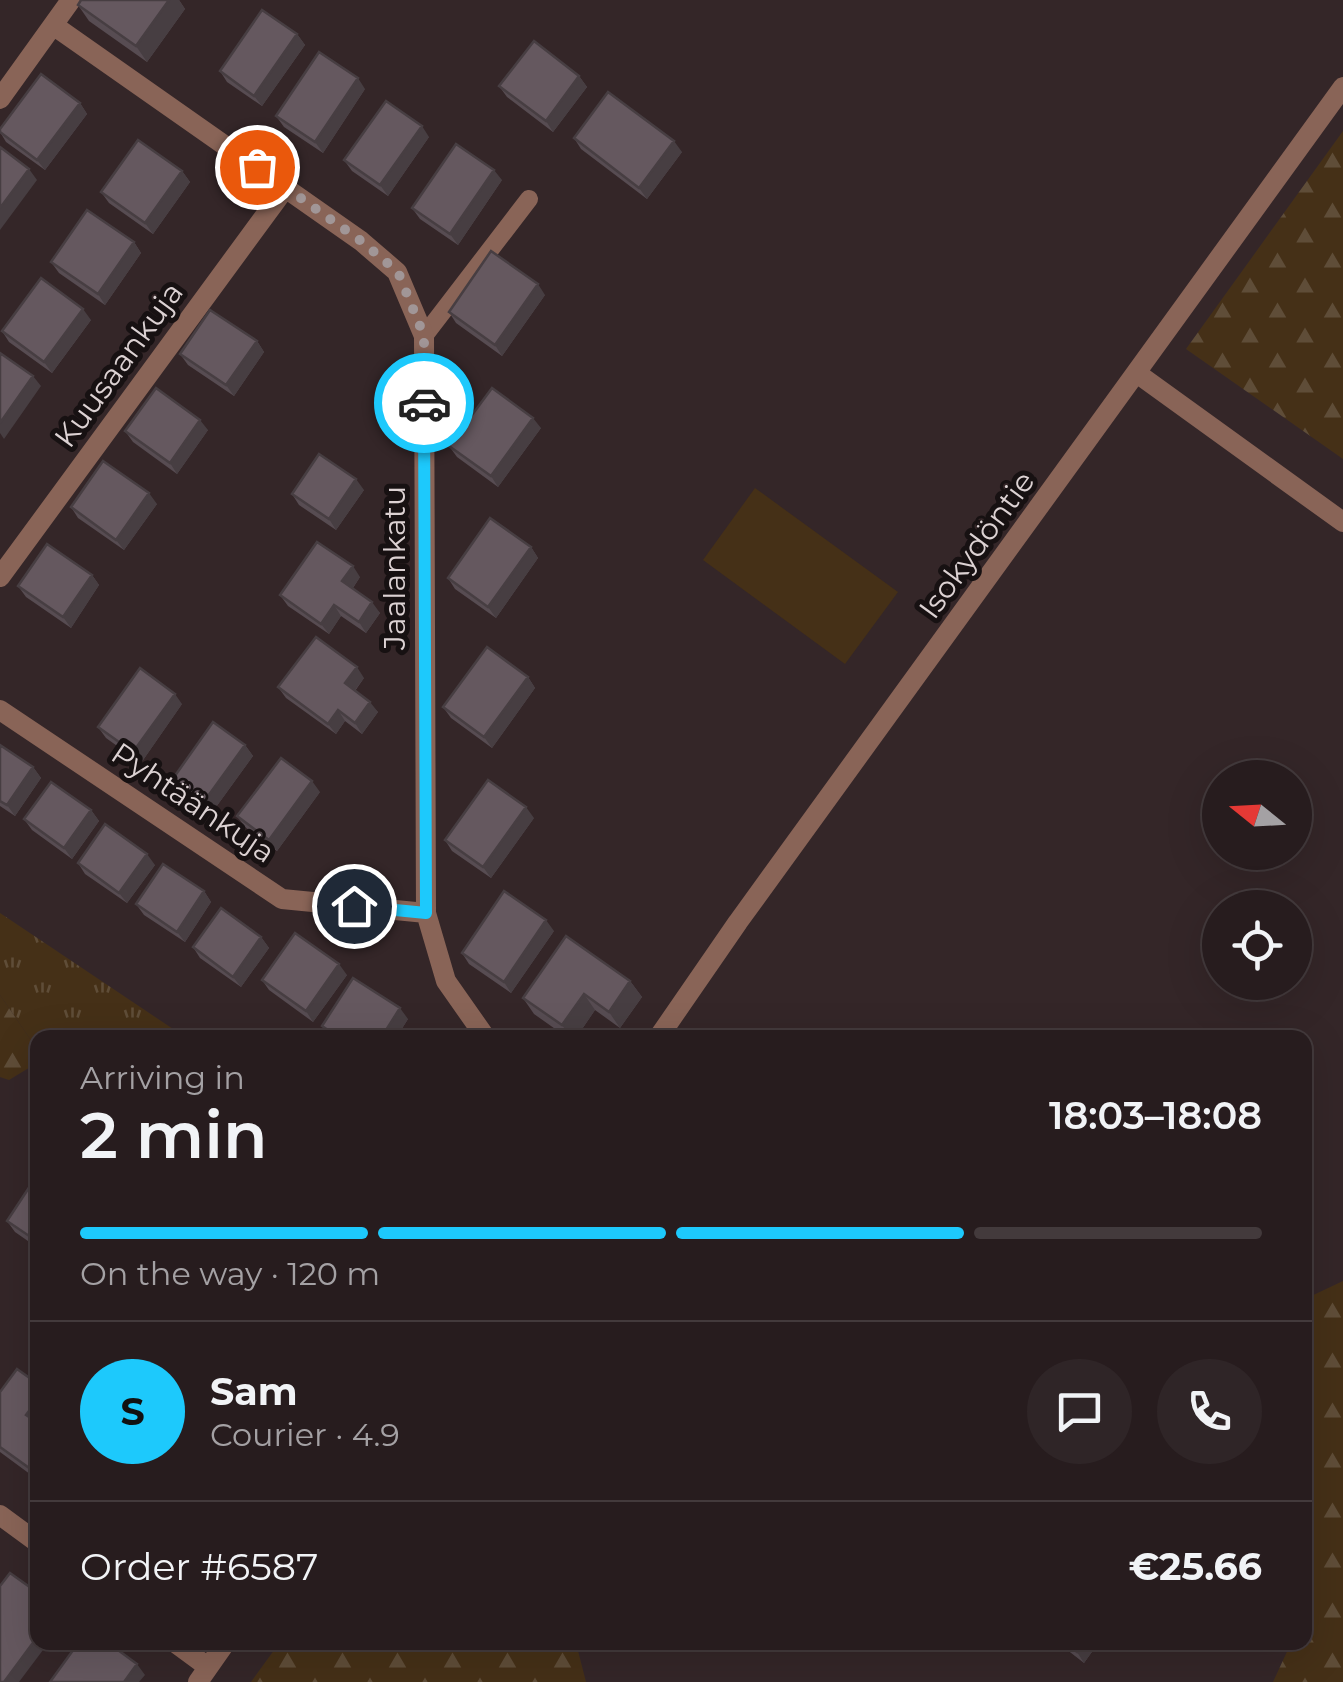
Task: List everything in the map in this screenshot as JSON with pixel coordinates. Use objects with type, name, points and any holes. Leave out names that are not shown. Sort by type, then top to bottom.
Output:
[{"type":"street","points":[[0,99],[71,0]]},
{"type":"street","name":"Jaalankatu","points":[[53,25],[361,241],[398,272],[424,336],[426,913],[446,982],[480,1030]]},
{"type":"street","name":"Isokydöntie","points":[[664,1030],[1343,88]]},
{"type":"street","name":"Kuusaankuja","points":[[0,577],[286,188]]},
{"type":"street","points":[[1138,374],[1343,522]]},
{"type":"street","name":"Pyhtäänkuja","points":[[0,710],[282,900],[426,913]]},
{"type":"street","points":[[0,1515],[30,1537]]},
{"type":"street","points":[[181,1650],[203,1675],[220,1650]]},
{"type":"lane","points":[[424,336],[529,199]]},
{"type":"green space","points":[[1343,131],[1343,459],[1186,349]]},
{"type":"green space","points":[[755,488],[898,592],[845,664],[703,560]]},
{"type":"green space","points":[[0,913],[175,1030],[30,1030],[30,1039],[0,995]]},
{"type":"green space","points":[[0,995],[30,1039],[30,1067],[9,1080],[0,1077]]},
{"type":"green space","points":[[1343,1281],[1343,1682],[1273,1682],[1288,1650],[1312,1650],[1312,1296]]},
{"type":"green space","points":[[274,1650],[578,1650],[586,1682],[251,1682]]},
{"type":"building","points":[[81,0],[169,0],[136,46],[78,5]]},
{"type":"building","points":[[262,10],[297,34],[254,96],[220,71]]},
{"type":"building","points":[[534,41],[579,76],[546,121],[499,86]]},
{"type":"building","points":[[319,52],[358,78],[315,142],[276,116]]},
{"type":"building","points":[[41,74],[80,103],[37,160],[0,129]]},
{"type":"building","points":[[608,92],[674,141],[639,188],[574,138]]},
{"type":"building","points":[[386,101],[422,126],[380,185],[344,160]]},
{"type":"building","points":[[138,140],[182,171],[145,223],[101,192]]},
{"type":"building","points":[[456,144],[494,170],[450,234],[412,208]]},
{"type":"building","points":[[0,147],[29,169],[0,208]]},
{"type":"building","points":[[87,210],[134,242],[98,294],[51,262]]},
{"type":"building","points":[[491,251],[538,284],[495,345],[449,312]]},
{"type":"building","points":[[41,278],[83,309],[44,362],[2,331]]},
{"type":"building","points":[[210,310],[257,341],[226,385],[180,354]]},
{"type":"building","points":[[0,353],[33,376],[0,423]]},
{"type":"building","points":[[156,388],[200,420],[170,463],[125,431]]},
{"type":"building","points":[[492,388],[533,418],[491,476],[449,446]]},
{"type":"building","points":[[319,454],[356,479],[329,519],[292,494]]},
{"type":"building","points":[[103,461],[149,493],[116,540],[71,507]]},
{"type":"building","points":[[490,518],[531,547],[488,607],[448,578]]},
{"type":"building","points":[[317,542],[353,566],[342,581],[372,602],[359,622],[334,605],[321,624],[280,595]]},
{"type":"building","points":[[47,544],[92,575],[63,617],[18,586]]},
{"type":"building","points":[[316,637],[357,667],[345,683],[370,702],[355,723],[338,710],[328,724],[278,687]]},
{"type":"building","points":[[487,647],[528,677],[484,737],[443,707]]},
{"type":"building","points":[[140,668],[175,694],[133,752],[98,727]]},
{"type":"building","points":[[213,722],[245,745],[203,803],[172,780]]},
{"type":"building","points":[[0,745],[33,767],[7,805],[0,801]]},
{"type":"building","points":[[281,758],[312,781],[269,840],[237,816]]},
{"type":"building","points":[[488,780],[526,807],[483,867],[445,840]]},
{"type":"building","points":[[51,782],[91,810],[64,848],[24,819]]},
{"type":"building","points":[[105,824],[147,854],[119,893],[78,863]]},
{"type":"building","points":[[163,864],[204,891],[177,932],[136,904]]},
{"type":"building","points":[[504,891],[546,920],[504,982],[462,953]]},
{"type":"building","points":[[221,908],[261,937],[233,977],[193,947]]},
{"type":"building","points":[[295,933],[339,964],[306,1011],[262,980]]},
{"type":"building","points":[[566,936],[630,981],[609,1012],[584,994],[562,1025],[523,998]]},
{"type":"building","points":[[353,978],[400,1008],[386,1030],[328,1030],[322,1026]]},
{"type":"building","points":[[30,1186],[30,1237],[7,1221]]},
{"type":"building","points":[[17,1369],[30,1378],[30,1410],[26,1415],[30,1418],[30,1469],[0,1447],[0,1392]]},
{"type":"building","points":[[10,1573],[30,1587],[30,1647],[4,1682],[0,1682],[0,1586]]},
{"type":"building","points":[[73,1650],[118,1650],[137,1664],[124,1682],[50,1682]]},
{"type":"way so far","points":[[257,167],[398,272],[424,336],[424,403]]},
{"type":"route","points":[[354,906],[426,913],[424,403]]}]
